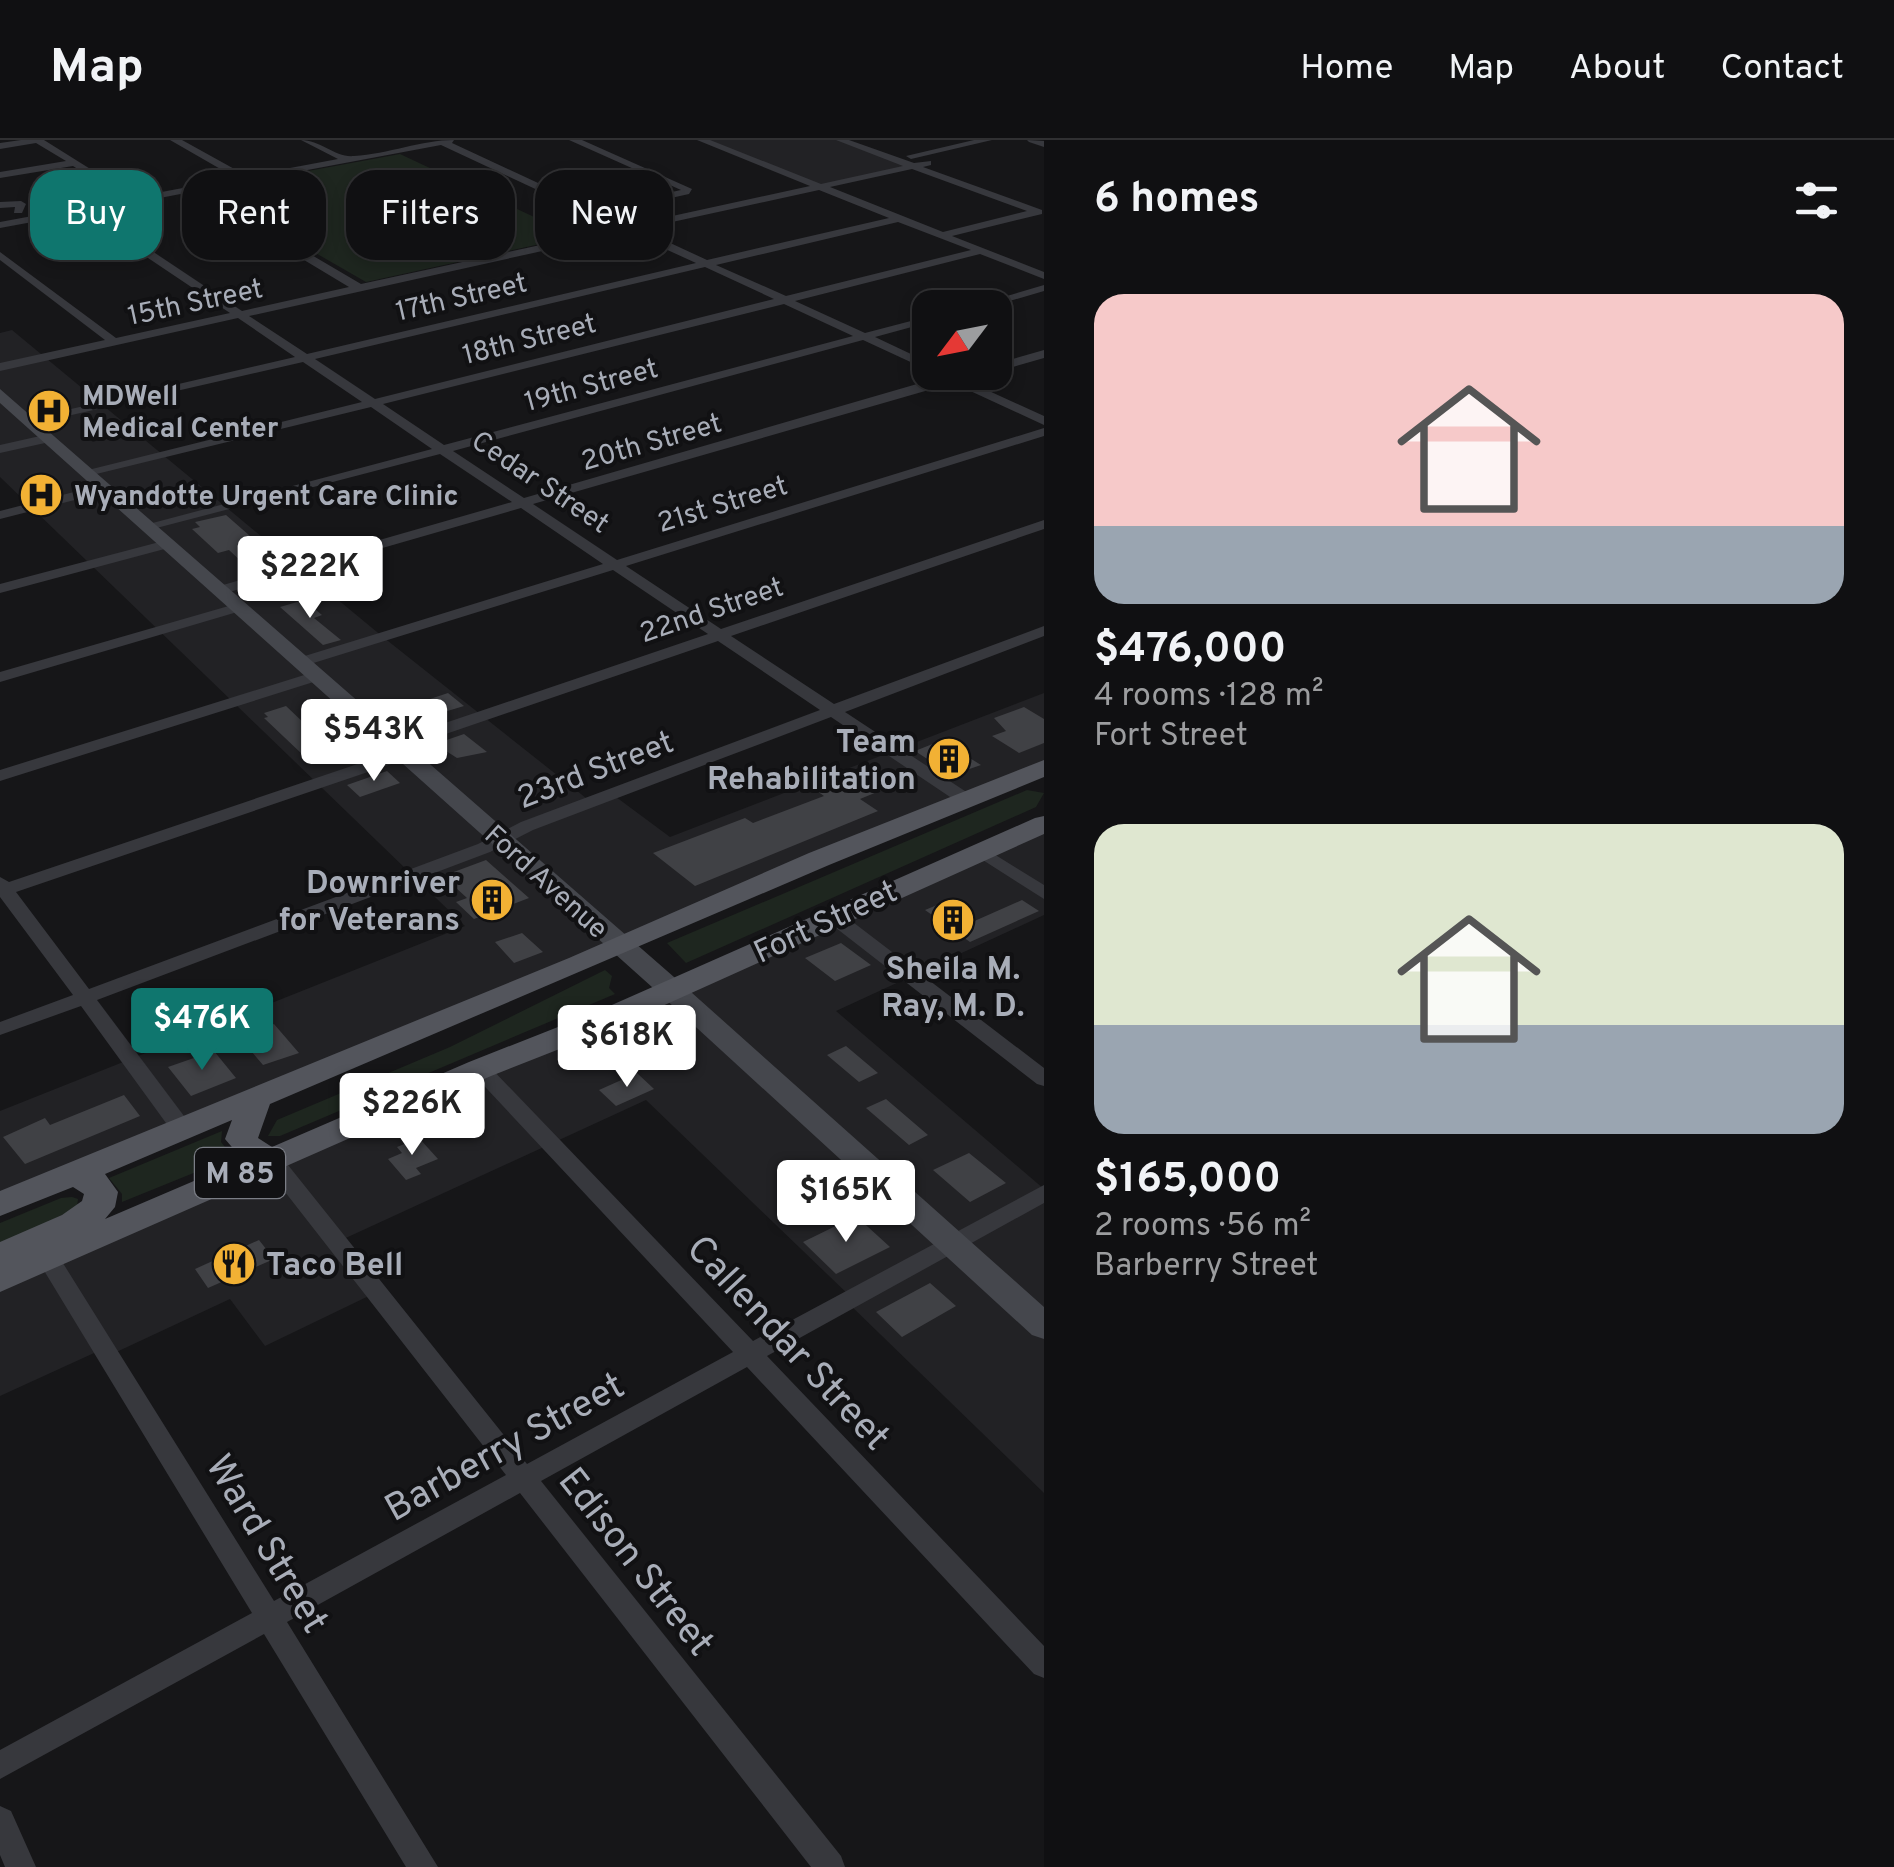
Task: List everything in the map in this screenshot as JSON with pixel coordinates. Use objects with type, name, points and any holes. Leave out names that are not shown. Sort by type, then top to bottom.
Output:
[{"type":"main road","name":"Ford Avenue","points":[[0,394],[1044,1326]]},
{"type":"main road","name":"Fort Street","points":[[0,1204],[819,859],[1038,775]]},
{"type":"main road","points":[[884,894],[930,859],[1044,809]]},
{"type":"main road","name":"Fort Street","points":[[0,1278],[480,1069],[672,990],[1044,824]]},
{"type":"main road","points":[[256,1098],[241,1139],[248,1149],[272,1160]]},
{"type":"main road","points":[[0,1256],[74,1224],[98,1207],[101,1192],[94,1182],[74,1174]]},
{"type":"street","points":[[0,146],[38,140],[86,170]]},
{"type":"street","points":[[175,140],[230,170]]},
{"type":"street","points":[[306,140],[346,160]]},
{"type":"street","points":[[574,140],[642,170]]},
{"type":"street","points":[[702,140],[1044,276]]},
{"type":"street","points":[[841,140],[895,160],[911,161]]},
{"type":"street","points":[[865,140],[1043,213]]},
{"type":"street","name":"15th Street","points":[[673,218],[820,186],[987,140]]},
{"type":"street","points":[[1032,140],[1044,144]]},
{"type":"street","points":[[293,170],[444,141],[535,185]]},
{"type":"street","name":"15th Street","points":[[911,161],[928,163],[1043,213]]},
{"type":"street","points":[[0,176],[73,162]]},
{"type":"street","points":[[673,183],[688,190],[673,193]]},
{"type":"street","points":[[0,207],[18,211],[29,219]]},
{"type":"street","points":[[943,235],[1043,213]]},
{"type":"street","name":"17th Street","points":[[32,422],[900,218]]},
{"type":"street","points":[[0,225],[29,219]]},
{"type":"street","points":[[673,248],[912,359]]},
{"type":"street","name":"15th Street","points":[[0,367],[535,249]]},
{"type":"street","name":"18th Street","points":[[0,514],[97,481],[374,403],[981,250]]},
{"type":"street","points":[[0,255],[114,342]]},
{"type":"street","name":"Cedar Street","points":[[157,260],[968,801]]},
{"type":"street","points":[[311,260],[358,288]]},
{"type":"street","points":[[1012,297],[1044,288]]},
{"type":"street","name":"19th Street","points":[[150,528],[912,324]]},
{"type":"street","points":[[1012,363],[1044,354]]},
{"type":"street","name":"20th Street","points":[[220,590],[918,390]]},
{"type":"street","points":[[980,390],[1044,420]]},
{"type":"street","name":"21st Street","points":[[0,776],[616,565],[1044,432]]},
{"type":"street","points":[[0,449],[49,438]]},
{"type":"street","name":"22nd Street","points":[[2,888],[1044,524]]},
{"type":"street","points":[[0,589],[168,544]]},
{"type":"street","points":[[0,677],[240,607]]},
{"type":"street","name":"23rd Street","points":[[0,1029],[429,870],[500,839],[1044,631]]},
{"type":"street","points":[[981,851],[1044,894]]},
{"type":"street","points":[[2,888],[182,1129]]},
{"type":"street","points":[[834,916],[1044,1079]]},
{"type":"street","name":"Callendar Street","points":[[480,1069],[1044,1664]]},
{"type":"street","name":"Edison Street","points":[[272,1160],[830,1867]]},
{"type":"street","name":"Barberry Street","points":[[0,1765],[1044,1193]]},
{"type":"street","name":"Ward Street","points":[[48,1258],[423,1867]]},
{"type":"street","points":[[0,1821],[21,1867]]},
{"type":"shaded area","points":[[702,140],[841,140],[912,166],[820,187]]},
{"type":"shaded area","points":[[400,154],[434,170],[346,170],[346,260],[467,260],[366,282],[326,259],[326,170],[314,170]]},
{"type":"shaded area","points":[[515,208],[535,217],[535,245],[515,250]]},
{"type":"shaded area","points":[[12,330],[383,637],[591,802],[612,794],[670,837],[1044,693],[1044,769],[0,1204],[0,1111],[465,926],[0,477],[0,333]]},
{"type":"shaded area","points":[[1027,790],[1044,793],[1036,807],[686,963],[667,943]]},
{"type":"shaded area","points":[[1044,823],[1044,915],[836,1011],[1044,1189],[1044,1493],[847,1302],[852,1298],[646,1100],[337,1242],[377,1292],[265,1346],[230,1299],[110,1355],[105,1348],[0,1396],[0,1279]]},
{"type":"shaded area","points":[[605,970],[612,976],[609,988],[615,994],[280,1136],[268,1136],[277,1120],[450,1047]]},
{"type":"shaded area","points":[[222,1131],[221,1142],[233,1157],[122,1202],[122,1194],[109,1178]]},
{"type":"shaded area","points":[[72,1197],[78,1199],[77,1207],[0,1248],[0,1223]]},
{"type":"building","points":[[226,515],[270,558],[245,565],[229,550],[218,553],[192,529],[200,527],[195,522]]},
{"type":"building","points":[[304,600],[322,615],[314,618],[341,640],[323,645],[280,607]]},
{"type":"building","points":[[448,693],[464,706],[431,716],[412,705]]},
{"type":"building","points":[[286,706],[336,745],[303,755],[264,718],[268,717],[264,713]]},
{"type":"building","points":[[1024,707],[1044,719],[1044,743],[1019,753],[992,736],[1006,731],[994,718]]},
{"type":"building","points":[[464,734],[487,752],[457,758],[435,744]]},
{"type":"building","name":"Team Rehabilitation","points":[[940,741],[981,765],[952,775],[915,751]]},
{"type":"building","points":[[387,771],[400,783],[360,797],[347,785]]},
{"type":"building","points":[[882,776],[894,785],[860,799],[878,811],[695,886],[653,853],[745,818],[753,823],[824,796],[817,791],[838,782],[849,790]]},
{"type":"building","points":[[486,860],[529,898],[474,919],[456,902],[467,898],[443,876]]},
{"type":"building","points":[[1022,900],[1039,911],[970,942],[925,910],[942,903],[970,923]]},
{"type":"building","points":[[522,933],[543,952],[514,963],[495,942]]},
{"type":"building","points":[[841,943],[871,965],[835,981],[805,958]]},
{"type":"building","points":[[274,1024],[299,1053],[263,1065],[239,1037]]},
{"type":"building","points":[[846,1046],[878,1073],[859,1082],[827,1055]]},
{"type":"building","points":[[214,1051],[236,1078],[191,1096],[168,1067]]},
{"type":"building","points":[[637,1073],[654,1089],[616,1106],[599,1090]]},
{"type":"building","points":[[124,1095],[140,1116],[25,1164],[3,1137],[45,1118],[50,1125]]},
{"type":"building","points":[[886,1099],[928,1135],[909,1145],[866,1108]]},
{"type":"building","points":[[419,1138],[438,1159],[416,1168],[421,1174],[406,1180],[388,1159],[402,1153],[397,1147]]},
{"type":"building","points":[[969,1153],[1006,1183],[970,1202],[933,1170]]},
{"type":"building","points":[[856,1216],[890,1247],[836,1274],[803,1242]]},
{"type":"building","name":"Taco Bell","points":[[259,1240],[274,1259],[208,1288],[195,1269]]},
{"type":"building","points":[[930,1283],[956,1306],[902,1337],[876,1312]]},
{"type":"place","name":"MDWell Medical Center","points":[[49,411]]},
{"type":"place","name":"Wyandotte Urgent Care Clinic","points":[[41,495]]},
{"type":"place","name":"Team Rehabilitation","points":[[949,759]]},
{"type":"place","name":"Downriver for Veterans","points":[[492,900]]},
{"type":"place","name":"Sheila M. Ray, M. D.","points":[[953,920]]},
{"type":"place","name":"Taco Bell","points":[[234,1264]]}]
